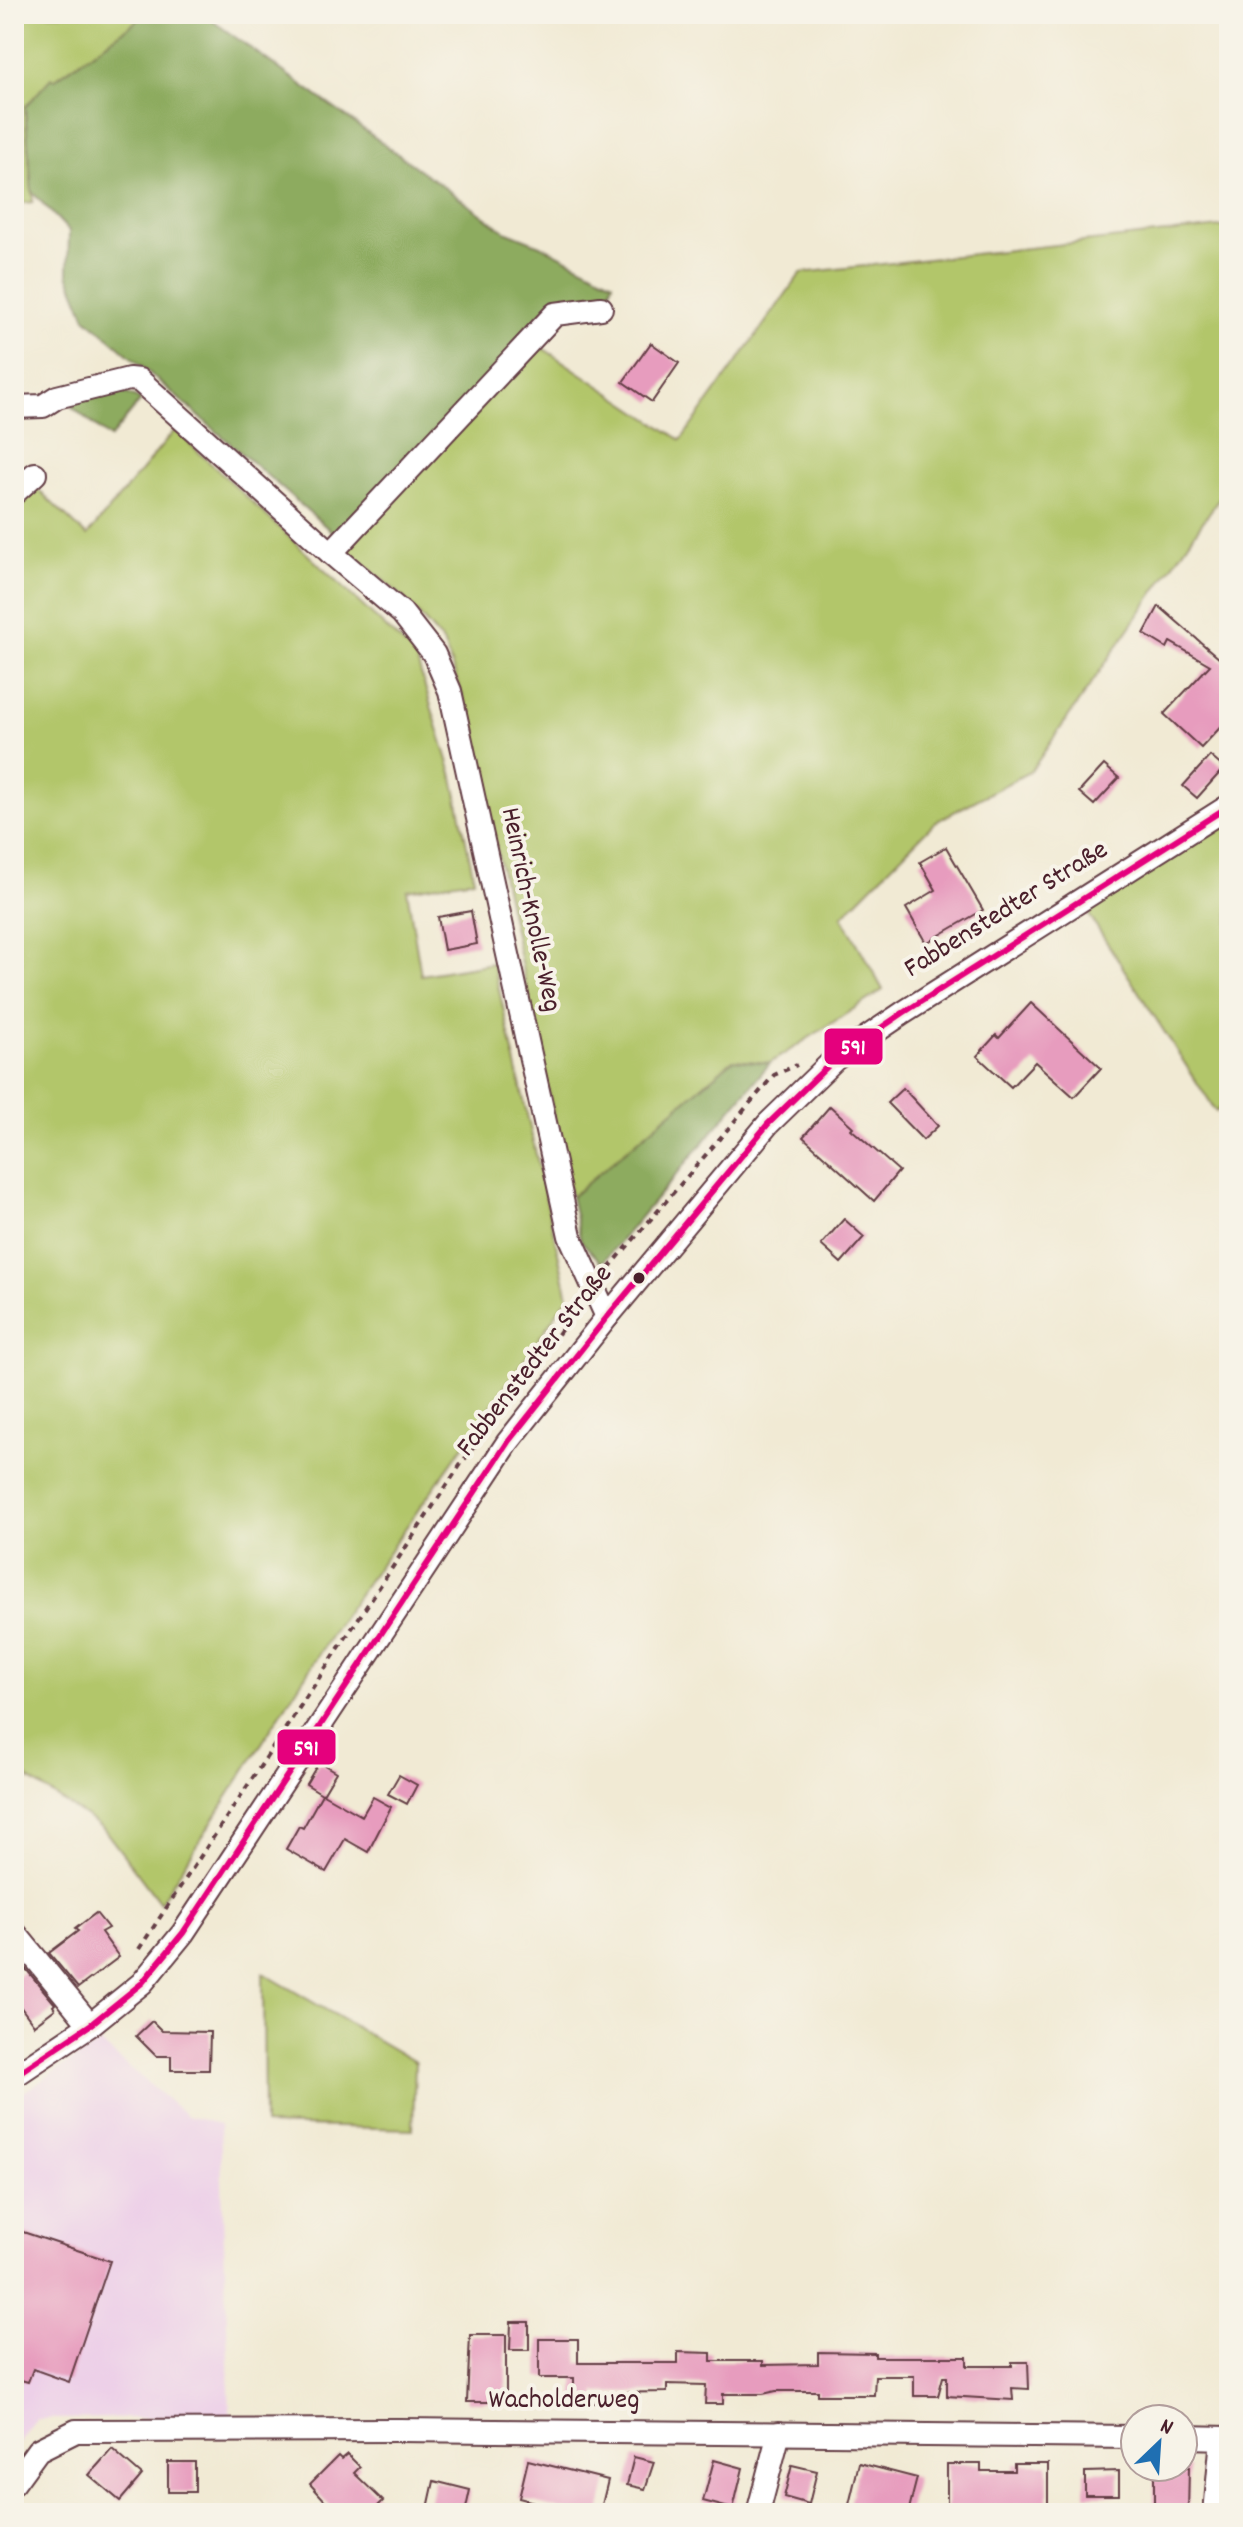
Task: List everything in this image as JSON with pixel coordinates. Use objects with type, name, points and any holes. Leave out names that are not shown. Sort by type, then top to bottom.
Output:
[{"type":"street","points":[[331,553],[555,314],[601,308]]},
{"type":"street","name":"Heinrich-Knolle-Weg","points":[[14,407],[43,406],[57,397],[129,379],[139,380],[402,613],[434,654],[450,691],[570,1236],[607,1317]]},
{"type":"street","points":[[14,493],[35,474]]},
{"type":"street","name":"Fabbenstedter Straße","points":[[14,2076],[90,2025],[142,1983],[183,1933],[508,1442],[607,1317],[768,1124],[835,1059],[1229,806]]},
{"type":"street","points":[[14,1932],[90,2025]]},
{"type":"street","name":"Wacholderweg","points":[[14,2483],[38,2450],[76,2431],[1119,2437]]},
{"type":"street","points":[[758,2513],[779,2433]]},
{"type":"street","points":[[1199,2437],[1226,2438],[1215,2513]]},
{"type":"shaded area","points":[[100,2043],[187,2116],[220,2124],[230,2417],[36,2419],[14,2450],[14,2098]]},
{"type":"green space","points":[[14,14],[147,14],[54,80],[25,107],[33,202],[14,204]]},
{"type":"green space","points":[[147,14],[203,14],[505,231],[613,282],[607,300],[555,308],[338,537],[86,318],[68,274],[69,231],[32,192],[25,107],[51,78],[54,80]]},
{"type":"green space","points":[[1229,226],[1229,484],[1031,771],[935,822],[842,916],[883,990],[770,1063],[733,1060],[571,1197],[466,705],[443,642],[403,597],[345,548],[535,343],[681,440],[801,273]]},
{"type":"green space","points":[[105,393],[128,394],[141,400],[110,438],[72,407],[81,397]]},
{"type":"green space","points":[[175,430],[415,655],[452,773],[474,879],[407,890],[421,975],[493,963],[568,1297],[340,1621],[160,1903],[103,1828],[29,1779],[14,1759],[14,467],[87,536]]},
{"type":"green space","points":[[1229,815],[1229,1100],[1216,1112],[1084,907]]},
{"type":"green space","points":[[733,1060],[770,1063],[602,1263],[581,1241],[571,1197]]},
{"type":"green space","points":[[263,1973],[415,2062],[413,2129],[264,2125]]},
{"type":"building","points":[[651,343],[679,363],[652,402],[623,382]]},
{"type":"building","points":[[1159,606],[1229,667],[1229,718],[1201,748],[1164,714],[1210,665],[1170,642],[1167,648],[1144,634]]},
{"type":"building","points":[[1210,756],[1224,768],[1197,798],[1183,786]]},
{"type":"building","points":[[1104,765],[1119,778],[1094,805],[1079,792]]},
{"type":"building","points":[[946,847],[983,910],[926,943],[906,908],[936,890],[920,862]]},
{"type":"building","points":[[471,911],[477,944],[444,950],[438,917]]},
{"type":"building","points":[[1031,1003],[1101,1068],[1074,1097],[1035,1062],[1011,1087],[977,1056],[996,1035],[999,1038]]},
{"type":"building","points":[[903,1088],[938,1126],[923,1140],[887,1103]]},
{"type":"building","points":[[830,1106],[899,1171],[874,1201],[803,1137]]},
{"type":"building","points":[[844,1219],[864,1237],[841,1263],[821,1245]]},
{"type":"building","points":[[319,1762],[336,1772],[323,1794],[362,1816],[373,1797],[391,1807],[368,1852],[345,1839],[326,1872],[286,1849],[299,1826],[303,1828],[322,1794],[306,1784]]},
{"type":"building","points":[[399,1775],[417,1785],[407,1804],[388,1794]]},
{"type":"building","points":[[96,1913],[108,1928],[101,1932],[119,1957],[78,1988],[49,1953]]},
{"type":"building","points":[[26,1969],[55,2004],[55,2009],[34,2025],[14,1998],[14,1979]]},
{"type":"building","points":[[152,2021],[162,2031],[210,2032],[209,2070],[171,2070],[171,2056],[156,2056],[136,2036]]},
{"type":"building","points":[[20,2231],[110,2261],[69,2382],[33,2369],[28,2382],[14,2378],[14,2248]]},
{"type":"building","points":[[511,2322],[529,2322],[529,2350],[510,2350]]},
{"type":"building","points":[[470,2335],[506,2335],[506,2402],[467,2402]]},
{"type":"building","points":[[539,2339],[578,2339],[578,2363],[678,2363],[678,2352],[711,2353],[711,2361],[763,2361],[763,2365],[818,2364],[818,2352],[875,2353],[875,2357],[967,2357],[967,2366],[1012,2366],[1012,2362],[1028,2362],[1029,2389],[1012,2388],[1013,2400],[947,2396],[947,2377],[943,2377],[938,2396],[914,2396],[914,2376],[875,2376],[874,2395],[776,2391],[723,2394],[723,2404],[705,2404],[706,2385],[667,2384],[667,2392],[596,2393],[596,2403],[574,2403],[574,2378],[539,2378]]},
{"type":"building","points":[[112,2449],[142,2475],[120,2501],[89,2475]]},
{"type":"building","points":[[347,2454],[360,2467],[354,2473],[383,2501],[371,2513],[336,2513],[310,2484],[338,2456],[341,2459]]},
{"type":"building","points":[[634,2457],[654,2462],[645,2489],[627,2485]]},
{"type":"building","points":[[528,2460],[608,2480],[600,2513],[575,2513],[519,2498]]},
{"type":"building","points":[[714,2460],[743,2468],[733,2509],[703,2501]]},
{"type":"building","points":[[168,2462],[195,2462],[195,2492],[168,2492]]},
{"type":"building","points":[[859,2463],[917,2478],[908,2513],[847,2513]]},
{"type":"building","points":[[947,2464],[981,2464],[981,2471],[1014,2471],[1014,2464],[1048,2464],[1048,2508],[994,2508],[994,2513],[947,2513]]},
{"type":"building","points":[[792,2465],[817,2471],[809,2504],[784,2497]]},
{"type":"building","points":[[1119,2471],[1119,2495],[1085,2495],[1085,2472]]},
{"type":"building","points":[[434,2481],[470,2490],[465,2513],[427,2513]]},
{"type":"building","points":[[1154,2483],[1189,2483],[1188,2513],[1154,2513]]},
{"type":"transit line","name":"591","points":[[14,2076],[90,2025],[142,1983],[183,1933],[508,1442],[607,1317],[768,1124],[835,1059],[1229,806]]}]
